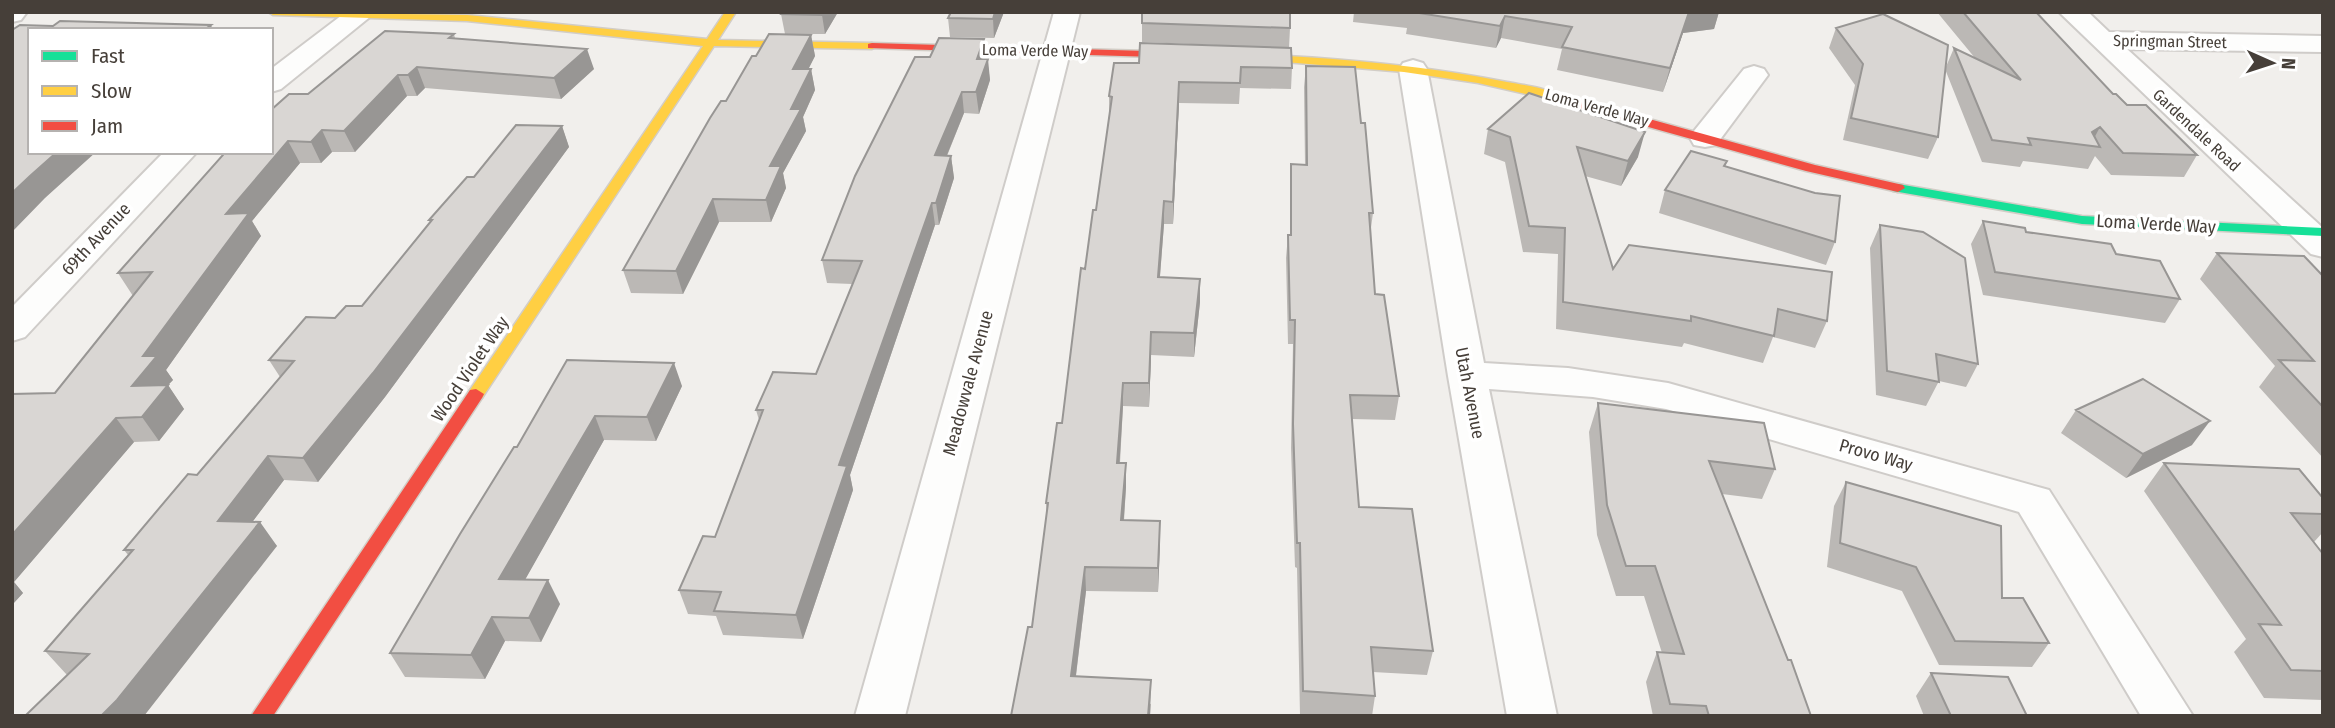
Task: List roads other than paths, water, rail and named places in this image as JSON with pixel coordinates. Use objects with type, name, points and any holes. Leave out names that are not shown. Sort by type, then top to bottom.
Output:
[{"type":"street","name":"Loma Verde Way","points":[[273,12],[467,18],[710,43],[1265,56],[1412,69],[1510,85],[1573,99],[1806,167],[1977,204],[2082,220],[2317,237]]},
{"type":"street","name":"Wood Violet Way","points":[[261,716],[732,12]]},
{"type":"street","name":"Meadowvale Avenue","points":[[880,716],[1067,12]]},
{"type":"street","name":"Gardendale Road","points":[[2072,12],[2317,237]]},
{"type":"street","points":[[273,81],[362,13]]},
{"type":"street","name":"Springman Street","points":[[2101,40],[2323,44]]},
{"type":"street","name":"Utah Avenue","points":[[1412,69],[1532,716]]},
{"type":"street","points":[[1705,138],[1754,75]]},
{"type":"street","name":"69th Avenue","points":[[12,329],[126,207],[180,154]]},
{"type":"street","name":"Provo Way","points":[[1467,376],[1563,379],[1611,384],[1668,396],[2035,501],[2168,716]]}]
